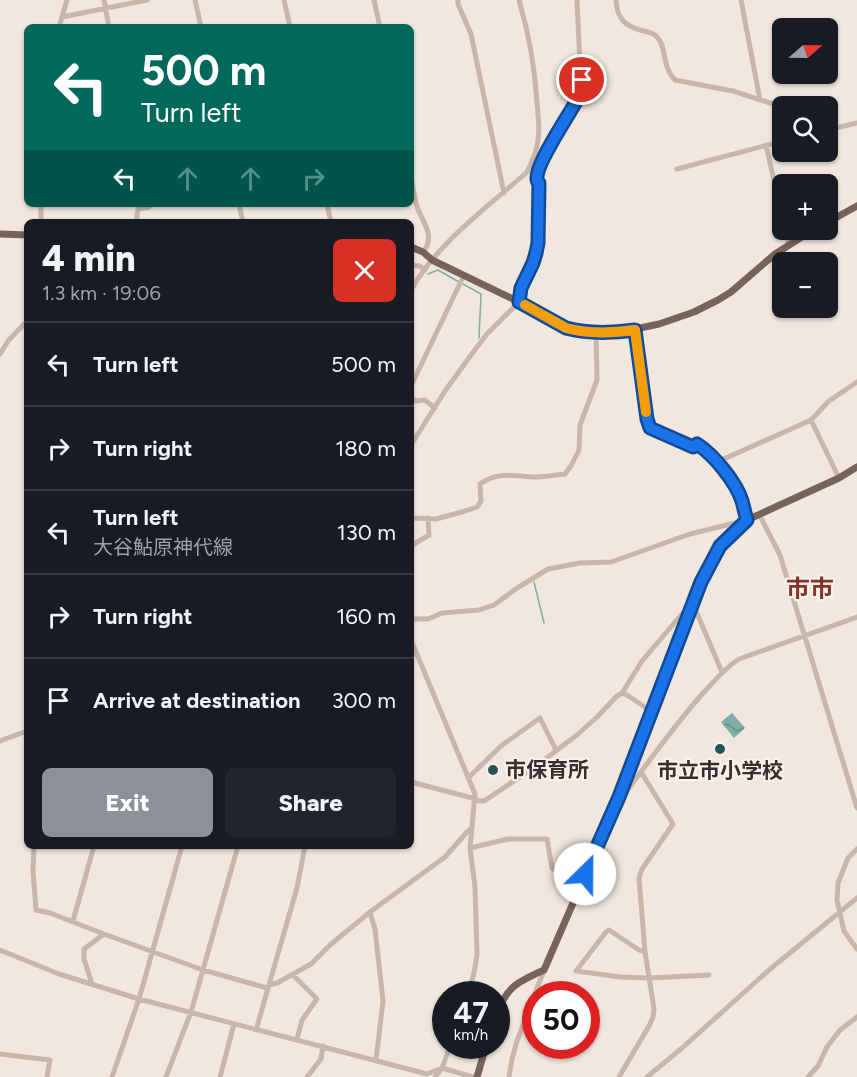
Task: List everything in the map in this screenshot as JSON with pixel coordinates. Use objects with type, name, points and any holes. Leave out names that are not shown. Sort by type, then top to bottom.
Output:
[{"type":"main road","points":[[838,216],[857,206]]},
{"type":"main road","points":[[0,234],[24,235]]},
{"type":"main road","points":[[414,248],[432,260],[519,302],[566,328],[590,333],[635,330],[694,312],[731,292],[775,255],[797,240]]},
{"type":"main road","points":[[510,989],[517,982],[544,970],[619,797],[704,574],[720,546],[747,520],[857,467]]},
{"type":"main road","points":[[475,1077],[481,1059]]},
{"type":"street","points":[[59,24],[67,0]]},
{"type":"street","points":[[104,0],[108,24]]},
{"type":"street","points":[[62,17],[147,0]]},
{"type":"street","points":[[195,0],[200,24]]},
{"type":"street","points":[[284,0],[289,24]]},
{"type":"street","points":[[374,0],[379,24]]},
{"type":"street","points":[[458,0],[471,34],[504,193]]},
{"type":"street","points":[[414,286],[432,260],[459,232],[527,172],[534,158],[538,141],[539,117],[536,83],[519,0]]},
{"type":"street","points":[[536,178],[539,167],[578,98],[581,87],[577,0]]},
{"type":"street","points":[[616,0],[616,7],[626,25],[655,34],[659,39],[667,68],[675,80],[733,91],[772,103]]},
{"type":"street","points":[[741,0],[760,100]]},
{"type":"street","points":[[838,128],[857,123]]},
{"type":"street","points":[[677,169],[772,144]]},
{"type":"street","points":[[766,145],[773,174]]},
{"type":"street","points":[[414,435],[481,341],[519,302],[521,288],[533,263],[538,243],[539,183],[527,172]]},
{"type":"street","points":[[414,192],[417,206],[429,234],[428,246],[423,252]]},
{"type":"street","points":[[136,219],[138,208],[148,207]]},
{"type":"street","points":[[788,240],[789,245]]},
{"type":"street","points":[[414,265],[425,270]]},
{"type":"street","points":[[414,380],[464,275]]},
{"type":"street","points":[[0,354],[8,341],[24,324]]},
{"type":"street","points":[[414,619],[428,619],[442,613],[479,610],[494,605],[548,568],[580,563],[611,562],[690,534],[747,520],[737,491],[706,449],[697,444],[693,447],[650,428],[645,408],[635,330]]},
{"type":"street","points":[[414,518],[436,519],[477,507],[481,501],[480,484],[488,478],[499,475],[540,477],[565,474],[579,450],[579,425],[597,380],[596,332]]},
{"type":"street","points":[[717,462],[811,420],[829,401],[857,382]]},
{"type":"street","points":[[414,400],[425,399],[435,408]]},
{"type":"street","points":[[811,420],[838,478]]},
{"type":"street","points":[[759,514],[777,547],[854,785],[857,808]]},
{"type":"street","points":[[414,544],[429,535],[428,518]]},
{"type":"street","points":[[414,783],[484,801],[532,769],[583,729],[622,693],[642,662],[692,605],[722,672]]},
{"type":"street","points":[[619,797],[627,791],[680,719],[722,672],[739,660],[857,617]]},
{"type":"street","points":[[414,648],[476,799],[470,848],[475,887],[477,955],[472,981]]},
{"type":"street","points":[[414,663],[419,662]]},
{"type":"street","points":[[622,693],[652,712]]},
{"type":"street","points":[[468,778],[501,746],[540,718],[556,750]]},
{"type":"street","points":[[0,741],[24,733]]},
{"type":"street","points":[[620,1077],[653,1017],[654,1009],[645,952],[639,878],[642,869],[673,824],[641,772]]},
{"type":"street","points":[[34,849],[36,910],[73,921],[203,970],[268,986],[311,964],[370,912],[445,857],[472,828]]},
{"type":"street","points":[[470,848],[508,839],[547,839],[552,868],[555,870],[571,869],[585,874]]},
{"type":"street","points":[[73,921],[93,849]]},
{"type":"street","points":[[112,1077],[139,999],[181,849]]},
{"type":"street","points":[[166,1077],[191,1012],[237,849]]},
{"type":"street","points":[[256,1030],[297,888],[304,849]]},
{"type":"street","points":[[857,849],[848,858],[838,884],[838,903],[844,931],[857,949]]},
{"type":"street","points":[[651,1076],[769,970],[857,898]]},
{"type":"street","points":[[370,912],[376,938],[383,1001],[376,1060]]},
{"type":"street","points":[[645,952],[609,930],[576,971],[649,978],[709,975]]},
{"type":"street","points":[[92,984],[84,959],[84,949],[105,934]]},
{"type":"street","points":[[0,950],[59,974],[139,999],[427,1074],[442,1068],[475,1077]]},
{"type":"street","points":[[509,1077],[516,1041],[544,970]]},
{"type":"street","points":[[293,975],[317,999],[302,1020],[297,1039]]},
{"type":"street","points":[[808,1077],[818,1066],[827,1047],[840,1030],[857,1017]]},
{"type":"street","points":[[220,1077],[234,1024]]},
{"type":"street","points":[[307,1077],[321,1059],[323,1046]]},
{"type":"street","points":[[0,1054],[50,1060],[47,1077]]},
{"type":"street","points":[[435,1077],[445,1059]]},
{"type":"water","points":[[732,713],[745,728],[734,738],[721,722]]},
{"type":"waterway","points":[[428,274],[438,270],[459,282]]},
{"type":"waterway","points":[[463,284],[481,294],[479,338]]},
{"type":"waterway","points":[[534,582],[544,623]]},
{"type":"slow traffic","points":[[525,305],[572,330],[590,333],[635,330],[646,412]]},
{"type":"place","name":"市立市小学校","points":[[720,749]]},
{"type":"place","name":"市保育所","points":[[493,770]]},
{"type":"district","name":"市市","points":[[810,589]]},
{"type":"route","points":[[582,80],[578,98],[539,167],[536,178],[539,183],[538,243],[533,263],[521,288],[519,302],[572,330],[590,333],[635,330],[650,428],[693,447],[697,444],[706,449],[737,491],[747,520],[720,546],[701,582],[619,797],[585,874]]}]
